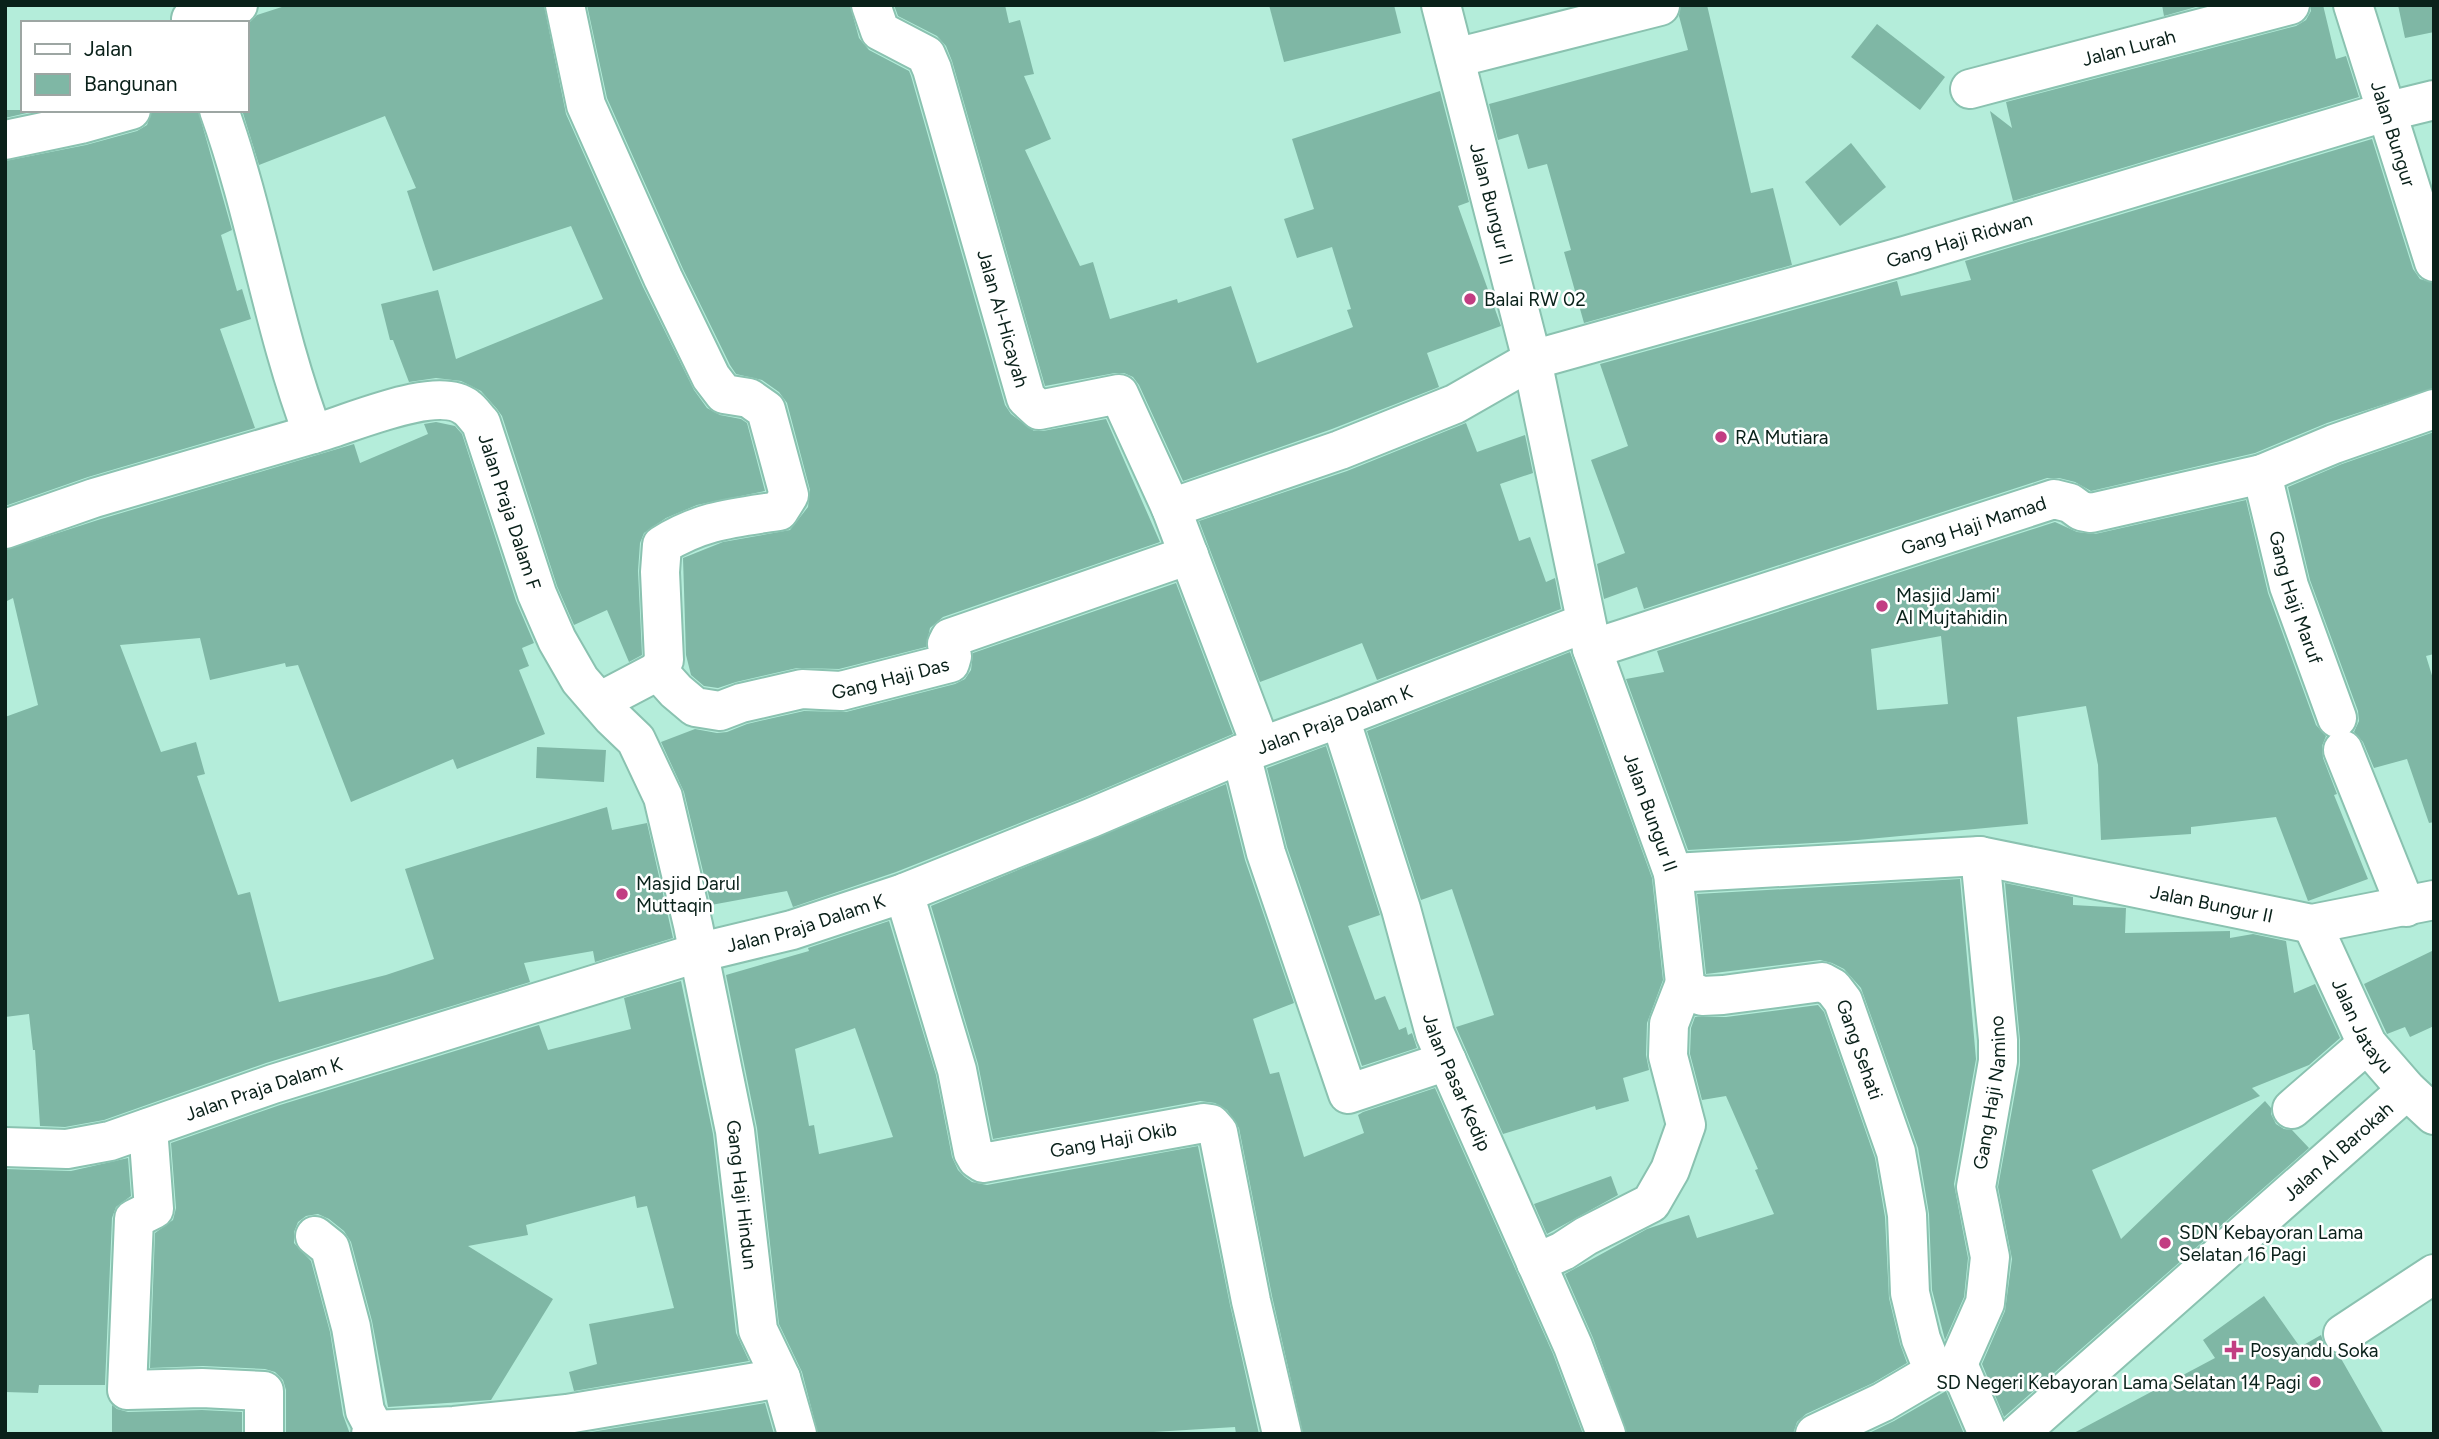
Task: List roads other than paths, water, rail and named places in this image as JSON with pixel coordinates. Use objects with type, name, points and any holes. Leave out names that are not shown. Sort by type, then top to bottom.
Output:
[{"type":"street","points":[[190,16],[238,5]]},
{"type":"street","points":[[565,5],[586,105],[663,278],[710,377],[724,394],[749,398],[766,410],[789,495],[779,511],[717,520],[684,531],[662,545],[660,572],[664,660],[658,671],[599,702]]},
{"type":"street","name":"Jalan Al-Hicayah","points":[[871,5],[880,31],[926,55],[932,69],[1026,398],[1039,410],[1119,394],[1171,508],[1189,555],[1251,750],[1266,853],[1348,1094],[1447,1061]]},
{"type":"street","name":"Jalan Bungur II","points":[[1441,5],[1532,360],[1588,636],[1673,873],[1980,856],[2312,924],[2420,904]]},
{"type":"street","name":"Jalan Lurah","points":[[1970,89],[2290,5]]},
{"type":"street","name":"Jalan Bungur","points":[[2353,5],[2434,261]]},
{"type":"street","points":[[1455,58],[1660,6]]},
{"type":"street","name":"Gang Haji Ridwan","points":[[1171,508],[1340,450],[1455,404],[1532,360],[1908,255],[2385,112],[2434,100]]},
{"type":"street","points":[[5,140],[124,112]]},
{"type":"street","points":[[220,112],[235,156],[290,368],[313,434]]},
{"type":"street","name":"Jalan Praja Dalam F","points":[[5,529],[94,498],[416,402],[438,398],[465,405],[481,423],[537,594],[557,640],[580,680],[612,718],[636,740],[663,797],[697,953]]},
{"type":"street","name":"Gang Haji Mamad","points":[[1588,636],[2054,499],[2091,513],[2262,474],[2334,444],[2434,409]]},
{"type":"street","name":"Gang Haji Maruf","points":[[2262,474],[2289,586],[2340,734],[2420,904]]},
{"type":"street","name":"Gang Haji Das","points":[[658,671],[695,707],[720,711],[741,703],[802,689],[841,691],[950,663],[952,656],[947,645],[950,638],[1189,555]]},
{"type":"street","name":"Jalan Praja Dalam K","points":[[5,1147],[67,1149],[110,1142],[273,1084],[697,953],[792,930],[904,892],[1091,818],[1251,750],[1588,636]]},
{"type":"street","name":"Jalan Pasar Kedip","points":[[1340,719],[1401,909],[1435,1034],[1592,1393],[1606,1434]]},
{"type":"street","name":"Gang Haji Namino","points":[[1946,1368],[1985,1303],[1990,1256],[1976,1187],[1998,1060],[1998,1040],[1980,856]]},
{"type":"street","points":[[1536,1263],[1651,1203],[1670,1170],[1686,1125],[1668,1056],[1669,1024],[1685,983],[1673,873]]},
{"type":"street","name":"Gang Haji Okib","points":[[904,892],[957,1070],[973,1152],[977,1159],[983,1163],[1204,1123],[1211,1124],[1217,1132],[1251,1300],[1282,1434]]},
{"type":"street","name":"Jalan Jatayu","points":[[2312,924],[2367,1044],[2420,1102]]},
{"type":"street","name":"Gang Haji Hindun","points":[[697,953],[735,1131],[758,1330],[781,1378],[797,1434]]},
{"type":"street","name":"Gang Sehati","points":[[1685,983],[1690,991],[1702,996],[1822,982],[1833,988],[1843,1001],[1896,1152],[1907,1215],[1910,1293],[1921,1339],[1946,1368],[1988,1434]]},
{"type":"street","points":[[2292,1109],[2367,1044]]},
{"type":"street","name":"Jalan Al Barokah","points":[[2018,1434],[2420,1102]]},
{"type":"street","points":[[148,1128],[155,1209],[134,1219],[127,1391],[202,1388],[264,1391],[264,1434]]},
{"type":"street","points":[[315,1236],[330,1248],[351,1327],[365,1411],[373,1432],[567,1414],[781,1378]]},
{"type":"street","points":[[2343,1334],[2434,1274]]},
{"type":"street","points":[[1815,1434],[1946,1368]]},
{"type":"place","name":"Balai RW 02","points":[[1470,299]]},
{"type":"place","name":"RA Mutiara","points":[[1721,437]]},
{"type":"place","name":"Masjid Jami' Al Mujtahidin","points":[[1882,606]]},
{"type":"place","name":"Masjid Darul Muttaqin","points":[[622,894]]},
{"type":"place","name":"SDN Kebayoran Lama Selatan 16 Pagi","points":[[2165,1243]]},
{"type":"place","name":"Posyandu Soka","points":[[2234,1350]]},
{"type":"place","name":"SD Negeri Kebayoran Lama Selatan 14 Pagi","points":[[2315,1382]]}]
